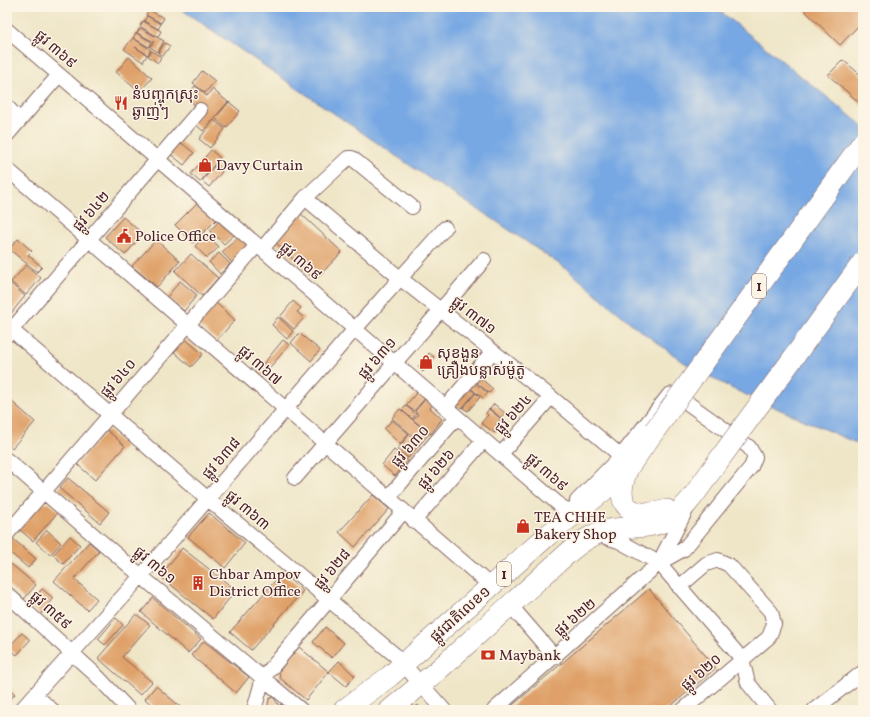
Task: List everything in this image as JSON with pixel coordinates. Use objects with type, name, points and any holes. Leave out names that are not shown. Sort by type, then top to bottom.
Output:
[{"type":"highway","name":"ផ្លូវជាតិលេខ១","points":[[344,710],[403,664],[548,535],[576,512],[655,430],[863,142]]},
{"type":"highway","name":"ផ្លូវជាតិលេខ១","points":[[390,710],[422,685],[568,553],[596,534],[608,530],[654,525],[667,520],[676,514],[695,494],[863,262]]},
{"type":"highway","points":[[624,462],[621,493],[628,506],[636,512],[653,513],[666,511],[684,503],[695,494]]},
{"type":"street","name":"ផ្លូវ ៣៦៩","points":[[7,30],[563,508],[576,512]]},
{"type":"street","points":[[7,135],[59,75]]},
{"type":"street","points":[[7,107],[20,120]]},
{"type":"street","name":"ផ្លូវ ៦៤២","points":[[8,330],[89,240],[200,110]]},
{"type":"street","name":"ផ្លូវ ៦៤០","points":[[7,534],[187,324],[305,198],[344,160],[352,158],[412,207]]},
{"type":"street","name":"ផ្លូវ ៣៦៧","points":[[7,169],[403,512],[491,586]]},
{"type":"street","name":"ផ្លូវ ៣៧១","points":[[305,198],[401,279],[550,396],[624,462]]},
{"type":"street","name":"ផ្លូវ ៦៣៨","points":[[21,710],[141,576],[355,329],[445,228]]},
{"type":"street","name":"ផ្លូវ ៦៣១","points":[[295,478],[484,260]]},
{"type":"street","name":"ផ្លូវ ៣៦៣","points":[[8,330],[329,599],[403,664],[444,710]]},
{"type":"street","points":[[446,407],[493,351]]},
{"type":"street","points":[[624,462],[669,395],[674,394],[749,447],[755,457],[751,467],[684,549],[659,563]]},
{"type":"street","name":"ផ្លូវ ៦២៤","points":[[501,454],[550,396]]},
{"type":"street","name":"ផ្លូវ ៦៣០","points":[[388,498],[457,417]]},
{"type":"street","name":"ផ្លូវ ៦២៦","points":[[414,521],[484,440]]},
{"type":"street","name":"ផ្លូវ ៣៦១","points":[[7,460],[298,709]]},
{"type":"street","points":[[659,563],[695,494]]},
{"type":"street","name":"ផ្លូវ ៦២៨","points":[[254,710],[263,678],[403,512]]},
{"type":"street","points":[[596,534],[619,541],[659,563],[742,659],[748,682],[770,710]]},
{"type":"street","name":"ផ្លូវ ៦២០","points":[[679,587],[706,564],[718,560],[730,565],[771,612],[774,624],[769,636],[683,710]]},
{"type":"street","name":"ផ្លូវ ៦២២","points":[[494,710],[659,563]]},
{"type":"street","name":"ផ្លូវ ៣៥៩","points":[[7,594],[72,652],[129,710]]},
{"type":"street","points":[[511,606],[555,657]]},
{"type":"street","points":[[814,710],[863,672]]},
{"type":"street","points":[[35,695],[52,710]]},
{"type":"water","points":[[178,7],[715,7],[863,126],[863,446],[733,389],[685,363],[638,329],[568,270],[490,217],[433,181]]},
{"type":"building","points":[[801,7],[863,7],[863,21],[840,45]]},
{"type":"building","points":[[149,10],[164,18],[161,23],[146,15]]},
{"type":"building","points":[[147,16],[161,24],[158,29],[144,21]]},
{"type":"building","points":[[143,21],[161,31],[158,37],[140,26]]},
{"type":"building","points":[[140,28],[164,41],[158,52],[150,47],[154,42],[137,33]]},
{"type":"building","points":[[136,33],[152,42],[149,47],[133,38]]},
{"type":"building","points":[[133,38],[151,50],[148,55],[135,47],[147,55],[143,62],[124,49]]},
{"type":"building","points":[[165,43],[170,46],[163,56],[158,53]]},
{"type":"building","points":[[152,51],[161,57],[158,63],[148,56]]},
{"type":"building","points":[[129,57],[152,78],[139,92],[116,72]]},
{"type":"building","points":[[843,60],[863,77],[863,106],[828,75]]},
{"type":"building","points":[[202,71],[215,81],[205,93],[193,83]]},
{"type":"building","points":[[195,86],[207,96],[212,89],[228,102],[203,131],[193,122],[202,111],[186,97]]},
{"type":"building","points":[[229,102],[240,111],[226,128],[215,118]]},
{"type":"building","points":[[214,120],[225,129],[210,148],[199,139]]},
{"type":"building","points":[[178,140],[194,153],[184,165],[168,152]]},
{"type":"building","points":[[211,150],[220,158],[200,182],[191,174]]},
{"type":"building","points":[[215,165],[222,172],[209,187],[202,181]]},
{"type":"building","points":[[200,200],[218,218],[193,243],[175,225]]},
{"type":"building","points":[[299,212],[342,252],[315,280],[273,240]]},
{"type":"building","name":"Police Office","points":[[123,217],[143,234],[125,255],[105,237]]},
{"type":"building","points":[[221,219],[236,233],[224,244],[210,231]]},
{"type":"building","points":[[207,234],[219,247],[207,258],[195,246]]},
{"type":"building","points":[[241,235],[250,246],[232,263],[222,252]]},
{"type":"building","points":[[18,239],[32,251],[28,255],[42,267],[37,272],[9,249]]},
{"type":"building","points":[[156,240],[180,261],[157,287],[132,266]]},
{"type":"building","points":[[219,253],[230,264],[220,274],[209,262]]},
{"type":"building","points":[[191,254],[218,278],[202,296],[175,271]]},
{"type":"building","points":[[26,265],[41,278],[26,295],[11,282]]},
{"type":"building","points":[[180,281],[197,295],[184,311],[167,297]]},
{"type":"building","points":[[10,283],[25,296],[9,316],[7,314],[7,287]]},
{"type":"building","points":[[293,301],[301,308],[297,312],[304,318],[294,329],[280,317]]},
{"type":"building","points":[[216,303],[235,320],[217,340],[197,324]]},
{"type":"building","points":[[278,317],[293,331],[287,339],[272,325]]},
{"type":"building","points":[[299,333],[320,350],[311,361],[291,343]]},
{"type":"building","points":[[184,338],[203,354],[191,367],[173,351]]},
{"type":"building","points":[[283,340],[289,345],[261,378],[255,374]]},
{"type":"building","name":"សុខងួន គ្រឿងបន្លាស់ម៉ូតូ","points":[[429,353],[434,357],[423,372],[418,367]]},
{"type":"building","points":[[478,376],[493,389],[489,393],[474,380]]},
{"type":"building","points":[[471,380],[488,393],[483,398],[467,385]]},
{"type":"building","points":[[467,386],[475,393],[462,408],[454,401]]},
{"type":"building","points":[[419,390],[426,397],[414,411],[406,405]]},
{"type":"building","points":[[476,393],[480,397],[468,411],[463,408]]},
{"type":"building","points":[[427,397],[434,403],[430,408],[442,419],[431,434],[413,420],[418,414],[415,411]]},
{"type":"building","points":[[9,399],[35,422],[12,448],[7,444],[7,401]]},
{"type":"building","points":[[494,404],[505,413],[501,418],[490,409]]},
{"type":"building","points":[[406,406],[416,414],[412,419],[402,410]]},
{"type":"building","points":[[400,409],[429,434],[421,443],[392,418]]},
{"type":"building","points":[[489,409],[501,419],[496,424],[500,427],[495,433],[481,423],[488,415],[486,413]]},
{"type":"building","points":[[392,420],[409,434],[400,444],[384,429]]},
{"type":"building","points":[[107,430],[125,446],[95,480],[77,464]]},
{"type":"building","points":[[409,435],[420,444],[408,458],[397,449]]},
{"type":"building","points":[[394,450],[408,461],[395,476],[382,465]]},
{"type":"building","points":[[68,478],[109,512],[100,523],[59,488]]},
{"type":"building","points":[[373,495],[389,509],[355,547],[339,532]]},
{"type":"building","points":[[49,503],[59,511],[33,541],[19,529],[40,504]]},
{"type":"building","points":[[209,513],[245,543],[225,568],[188,537]]},
{"type":"building","points":[[47,530],[61,543],[50,555],[36,542]]},
{"type":"building","points":[[70,536],[80,545],[63,564],[53,555]]},
{"type":"building","points":[[11,537],[36,559],[28,568],[7,550],[7,542]]},
{"type":"building","points":[[89,542],[99,551],[74,579],[97,599],[87,610],[54,581]]},
{"type":"building","name":"Chbar Ampov District Office","points":[[182,548],[236,590],[213,619],[160,576]]},
{"type":"building","points":[[11,564],[36,585],[24,599],[7,584],[7,568]]},
{"type":"building","points":[[282,573],[303,591],[251,650],[230,632]]},
{"type":"building","points":[[42,589],[53,598],[40,615],[28,605]]},
{"type":"building","points":[[649,589],[716,668],[666,710],[507,710]]},
{"type":"building","points":[[153,598],[201,639],[188,653],[141,612]]},
{"type":"building","points":[[136,614],[150,625],[122,657],[152,682],[140,695],[98,658]]},
{"type":"building","points":[[116,618],[123,625],[105,645],[98,639]]},
{"type":"building","points":[[325,627],[344,643],[332,658],[313,642]]},
{"type":"building","points":[[22,633],[30,640],[17,655],[8,648]]},
{"type":"building","points":[[204,641],[249,677],[236,693],[191,655]]},
{"type":"building","points":[[299,647],[329,672],[306,700],[280,678],[279,671]]},
{"type":"building","points":[[339,661],[355,676],[346,686],[329,672]]},
{"type":"building","points":[[156,686],[184,710],[158,710],[145,699]]},
{"type":"building","points":[[7,687],[15,694],[7,703]]},
{"type":"building","points":[[273,697],[279,706],[281,704],[285,710],[267,710],[269,699]]},
{"type":"building","points":[[418,705],[422,710],[411,710]]},
{"type":"place","name":"នំបញ្ចុកស្រុះ ឆ្ងាញ់ៗ","points":[[121,103]]},
{"type":"place","name":"Davy Curtain","points":[[205,165]]},
{"type":"place","name":"Police Office","points":[[124,236]]},
{"type":"place","name":"សុខងួន គ្រឿងបន្លាស់ម៉ូតូ","points":[[426,362]]},
{"type":"place","name":"TEA CHHE Bakery Shop","points":[[523,526]]},
{"type":"place","name":"Chbar Ampov District Office","points":[[198,583]]},
{"type":"place","name":"Maybank","points":[[488,655]]}]
